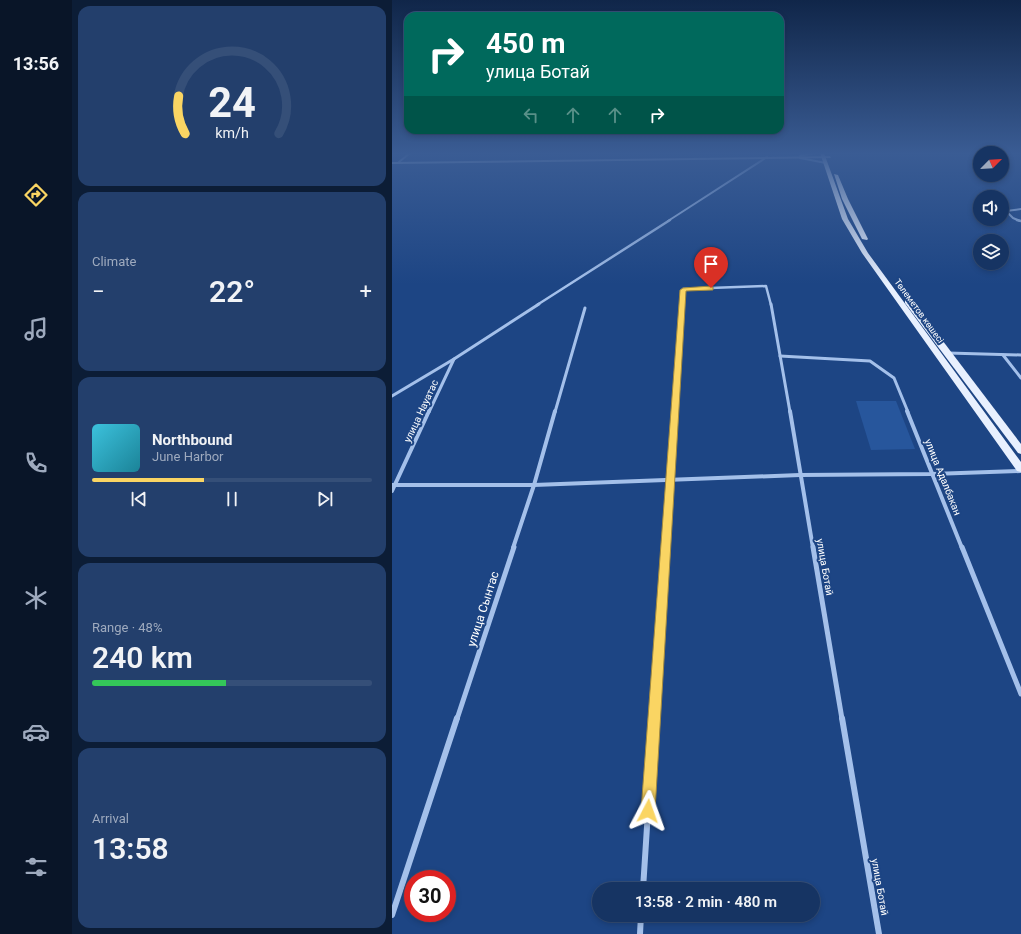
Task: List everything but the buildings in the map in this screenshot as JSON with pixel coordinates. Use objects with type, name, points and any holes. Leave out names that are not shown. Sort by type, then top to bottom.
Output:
[{"type":"main road","name":"Төлеметов көшесі","points":[[838,197],[845,218],[865,253],[1021,470]]},
{"type":"main road","name":"Төлеметов көшесі","points":[[844,197],[860,231],[873,253],[1021,451]]},
{"type":"street","points":[[392,396],[454,359],[706,197]]},
{"type":"street","points":[[1021,209],[1006,211],[1013,218],[1021,221]]},
{"type":"street","name":"улица Ботай","points":[[670,481],[683,290],[766,286],[773,314],[878,934]]},
{"type":"street","name":"улица Сынтас","points":[[392,915],[534,485],[585,308]]},
{"type":"street","points":[[948,354],[1021,356]]},
{"type":"street","points":[[1003,355],[1021,378]]},
{"type":"street","name":"улица Адалбакан","points":[[780,356],[870,360],[894,378],[1021,694]]},
{"type":"street","name":"улица Науатас","points":[[392,491],[454,359]]},
{"type":"street","points":[[394,485],[534,485],[800,475],[932,474],[1021,470]]},
{"type":"street","points":[[643,882],[670,481]]},
{"type":"street","points":[[640,934],[641,922]]},
{"type":"shaded area","points":[[856,401],[896,401],[915,449],[871,450]]},
{"type":"route","points":[[648,811],[683,290],[711,288]]}]
